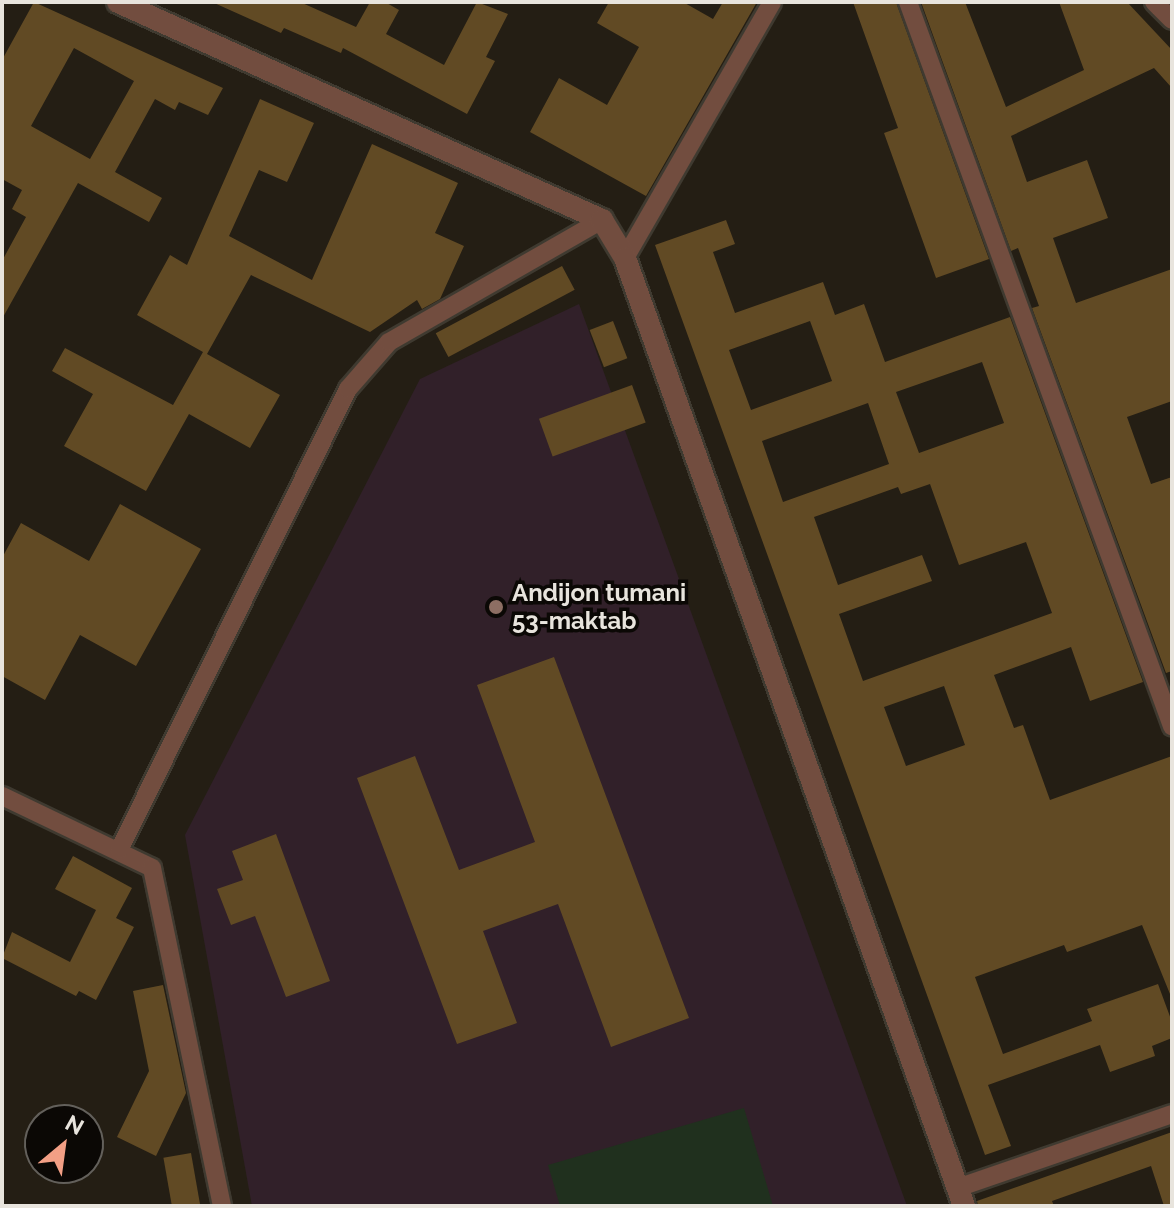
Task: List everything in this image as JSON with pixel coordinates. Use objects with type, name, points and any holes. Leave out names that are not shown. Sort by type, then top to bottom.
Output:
[{"type":"street","points":[[118,2],[602,220],[625,258],[961,1197]]},
{"type":"lane","points":[[625,258],[772,2]]},
{"type":"lane","points":[[908,2],[1172,726]]},
{"type":"lane","points":[[1154,2],[1172,20]]},
{"type":"lane","points":[[119,850],[348,389],[389,342],[602,220]]},
{"type":"lane","points":[[2,796],[152,868],[222,1206]]},
{"type":"lane","points":[[961,1197],[1172,1114]]},
{"type":"shaded area","name":"Andijon tumani 53-maktab","points":[[579,304],[907,1206],[252,1206],[185,835],[420,379]]},
{"type":"green space","points":[[744,1108],[773,1206],[560,1206],[548,1165]]},
{"type":"building","points":[[34,2],[223,88],[208,115],[179,102],[175,110],[155,99],[115,172],[162,198],[149,222],[78,183],[2,319],[2,261],[26,217],[12,209],[22,190],[2,179],[2,60]],"holes":[[[74,48],[134,81],[90,159],[31,126]]]},
{"type":"building","points":[[212,2],[300,2],[356,27],[370,2],[385,2],[399,10],[386,34],[444,65],[477,2],[508,14],[486,57],[495,61],[467,114],[343,48],[341,53],[284,28],[281,33]]},
{"type":"building","points":[[609,2],[683,2],[713,19],[723,2],[757,2],[646,196],[530,132],[559,78],[607,105],[639,47],[597,23]]},
{"type":"building","points":[[853,2],[896,2],[989,259],[936,278],[884,133],[898,128]]},
{"type":"building","points":[[921,2],[965,2],[1006,107],[1084,70],[1059,2],[1127,2],[1172,50],[1172,88],[1154,68],[1011,136],[1027,182],[1087,160],[1108,218],[1053,238],[1076,303],[1172,269],[1172,401],[1127,417],[1151,484],[1172,477],[1172,671],[1166,673],[1032,308],[1039,306],[1018,248],[1011,251]]},
{"type":"building","points":[[260,99],[314,123],[287,182],[259,170],[229,236],[312,280],[372,144],[458,183],[435,233],[464,246],[440,299],[422,309],[417,300],[370,332],[251,275],[207,354],[280,395],[250,448],[189,414],[146,491],[64,446],[93,394],[52,371],[65,348],[173,405],[203,352],[137,315],[170,255],[187,265]]},
{"type":"building","points":[[726,220],[735,244],[713,252],[735,313],[823,282],[835,315],[864,304],[885,362],[1010,317],[1143,682],[1090,701],[1071,647],[994,675],[1014,728],[1023,725],[1050,800],[1172,756],[1172,999],[1142,925],[1067,952],[1064,945],[975,977],[1003,1054],[1092,1021],[1087,1009],[1158,984],[1172,1022],[1172,1038],[1152,1046],[1155,1056],[1110,1072],[1100,1045],[988,1085],[1011,1146],[985,1155],[655,245]],"holes":[[[810,321],[832,381],[751,410],[729,350]],[[982,362],[1004,423],[919,453],[896,392]],[[868,403],[889,464],[783,502],[762,441]],[[930,484],[959,565],[1026,542],[1052,613],[863,681],[839,614],[932,581],[922,555],[838,585],[814,517],[898,487],[901,494]],[[944,686],[965,745],[906,766],[884,707]]]},
{"type":"building","points":[[562,266],[575,290],[448,357],[436,333]]},
{"type":"building","points":[[613,321],[627,358],[604,367],[590,330]]},
{"type":"building","points":[[632,385],[646,423],[553,456],[539,419]]},
{"type":"building","points":[[120,504],[201,549],[136,666],[80,635],[45,700],[2,676],[2,558],[21,523],[89,561]]},
{"type":"building","points":[[554,657],[689,1018],[611,1047],[558,904],[483,931],[517,1023],[457,1044],[357,778],[415,756],[459,870],[535,842],[477,685]]},
{"type":"building","points":[[276,834],[330,981],[286,997],[255,916],[231,925],[217,889],[243,880],[232,851]]},
{"type":"building","points":[[73,856],[132,888],[116,918],[134,927],[96,1000],[79,991],[76,996],[2,958],[12,932],[70,962],[96,910],[55,889]]},
{"type":"building","points":[[163,985],[186,1093],[156,1156],[117,1137],[149,1071],[133,991]]},
{"type":"building","points":[[1172,1132],[1172,1206],[1164,1206],[1151,1166],[1052,1201],[1054,1206],[978,1206],[977,1201]]},
{"type":"building","points":[[191,1153],[200,1206],[172,1206],[163,1158]]},
{"type":"place","name":"Andijon tumani 53-maktab","points":[[496,607]]}]
